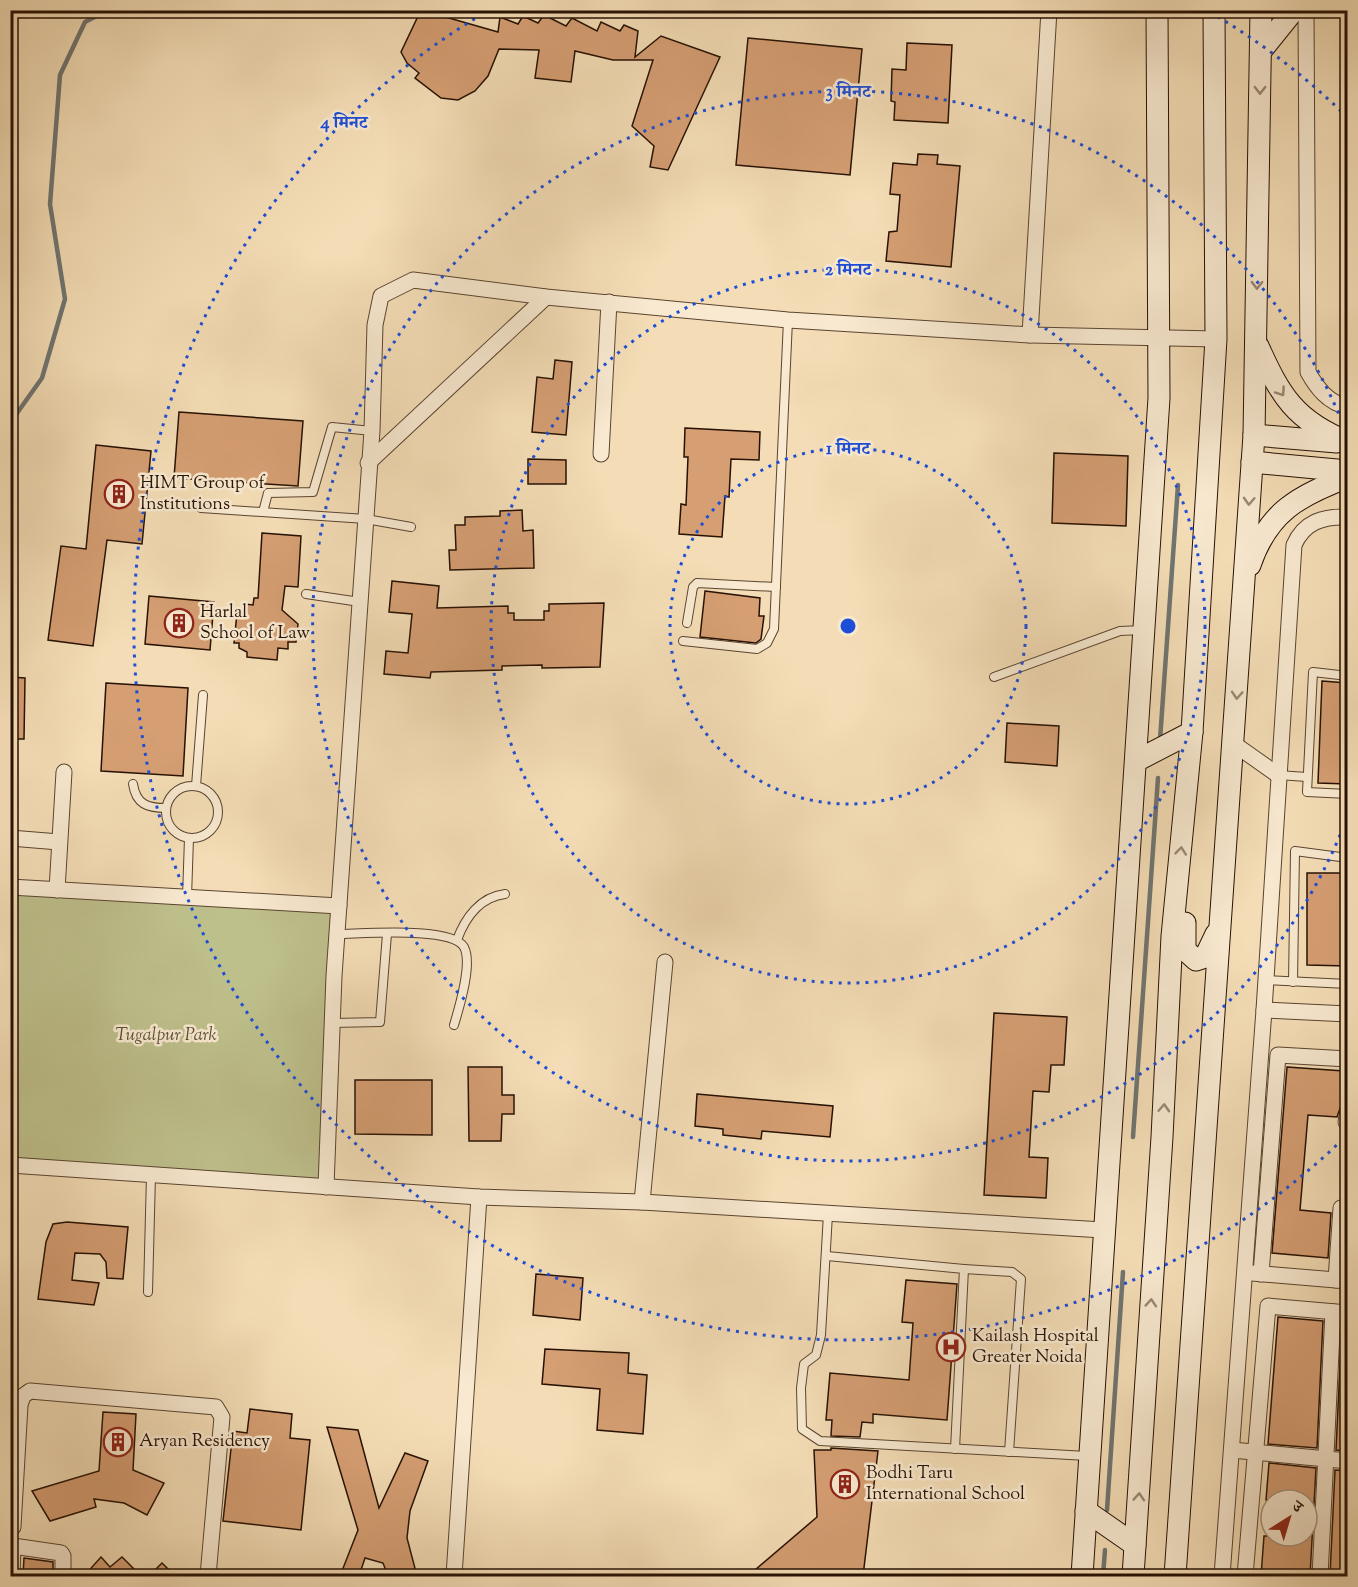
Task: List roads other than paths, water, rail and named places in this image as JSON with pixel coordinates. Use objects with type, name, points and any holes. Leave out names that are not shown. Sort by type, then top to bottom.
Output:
[{"type":"main road","points":[[1082,1576],[1103,1230],[1136,760],[1160,338],[1157,10]]},
{"type":"main road","points":[[1133,1576],[1176,893],[1192,732],[1216,339],[1214,10]]},
{"type":"main road","points":[[1175,1576],[1254,435],[1261,10]]},
{"type":"main road","points":[[1261,51],[1294,10]]},
{"type":"main road","points":[[1256,340],[1276,386],[1300,416],[1327,434],[1347,442]]},
{"type":"main road","points":[[1254,435],[1347,442]]},
{"type":"main road","points":[[1252,462],[1347,471]]},
{"type":"main road","points":[[1245,582],[1256,548],[1272,522],[1290,504],[1312,491],[1347,477]]},
{"type":"main road","points":[[1136,760],[1192,732]]},
{"type":"main road","points":[[1176,893],[1184,908],[1185,950],[1192,958],[1196,960],[1204,957],[1219,928]]},
{"type":"main road","points":[[1086,1511],[1135,1545]]},
{"type":"street","points":[[1030,335],[1049,10]]},
{"type":"street","points":[[1306,10],[1308,372],[1316,387],[1328,398],[1347,407]]},
{"type":"street","points":[[326,1187],[337,934],[372,431],[375,326],[381,296],[413,280],[546,297],[788,320],[1030,335],[1216,339]]},
{"type":"street","points":[[368,463],[546,297]]},
{"type":"street","points":[[601,454],[609,302]]},
{"type":"street","points":[[1253,1273],[1260,1052],[1294,545],[1300,532],[1316,521],[1333,516],[1347,517]]},
{"type":"street","points":[[1234,744],[1278,775]]},
{"type":"street","points":[[57,890],[58,842],[64,772]]},
{"type":"street","points":[[10,838],[58,842]]},
{"type":"street","points":[[10,887],[339,906]]},
{"type":"street","points":[[642,1202],[665,962]]},
{"type":"street","points":[[1264,1010],[1347,1014]]},
{"type":"street","points":[[1260,1052],[1347,1059]]},
{"type":"street","points":[[1222,1576],[1232,1450],[1278,1055]]},
{"type":"street","points":[[10,1165],[479,1197],[642,1202],[1103,1230]]},
{"type":"street","points":[[454,1576],[479,1197]]},
{"type":"street","points":[[1253,1273],[1342,1281],[1341,1208]]},
{"type":"street","points":[[1245,1576],[1268,1306],[1340,1312],[1326,1459],[1320,1576]]},
{"type":"street","points":[[14,1527],[13,1459],[20,1405],[23,1396],[30,1391],[216,1407],[222,1417],[208,1576]]},
{"type":"street","points":[[1232,1450],[1347,1461]]},
{"type":"street","points":[[12,1576],[12,1546],[61,1553],[63,1576]]},
{"type":"lane","points":[[683,641],[757,650],[767,643],[774,630],[788,320]]},
{"type":"lane","points":[[263,512],[268,493],[313,492],[332,427],[372,431]]},
{"type":"lane","points":[[201,508],[366,519],[411,527]]},
{"type":"lane","points":[[687,623],[693,587],[697,582],[776,587]]},
{"type":"lane","points":[[306,594],[360,602]]},
{"type":"lane","points":[[994,677],[1120,631],[1144,630]]},
{"type":"lane","points":[[1347,676],[1313,672],[1307,777],[1307,792],[1347,794]]},
{"type":"lane","points":[[196,786],[203,695]]},
{"type":"lane","points":[[1278,775],[1307,777]]},
{"type":"lane","points":[[133,783],[135,794],[140,802],[148,808],[166,808]]},
{"type":"lane","points":[[196,786],[213,796],[218,815],[208,833],[189,838],[171,828],[166,808],[176,791],[196,786]]},
{"type":"lane","points":[[187,897],[189,838]]},
{"type":"lane","points":[[1293,982],[1295,851],[1347,858]]},
{"type":"lane","points":[[457,940],[463,923],[484,901],[505,894]]},
{"type":"lane","points":[[337,934],[440,934],[457,940],[464,947],[467,958],[461,1006],[454,1025]]},
{"type":"lane","points":[[332,1023],[380,1022],[387,934]]},
{"type":"lane","points":[[1265,980],[1347,984]]},
{"type":"lane","points":[[147,1292],[152,1174]]},
{"type":"lane","points":[[828,1214],[821,1335],[816,1355],[804,1364],[802,1429],[820,1441],[1089,1456]]},
{"type":"lane","points":[[827,1256],[1012,1272],[1021,1279],[1009,1452]]},
{"type":"lane","points":[[955,1449],[964,1269]]},
{"type":"waterway","points":[[10,423],[42,378],[65,299],[50,204],[60,75],[85,22],[108,10]]},
{"type":"waterway","points":[[1160,740],[1178,485]]},
{"type":"waterway","points":[[1133,1137],[1158,778]]},
{"type":"waterway","points":[[1107,1510],[1123,1272]]},
{"type":"waterway","points":[[1103,1576],[1105,1550]]},
{"type":"place","name":"HIMT Group of Institutions","points":[[119,494]]},
{"type":"place","name":"Harlal School of Law","points":[[179,623]]},
{"type":"place","name":"Kailash Hospital Greater Noida","points":[[951,1347]]},
{"type":"place","name":"Aryan Residency","points":[[118,1442]]},
{"type":"place","name":"Bodhi Taru International School","points":[[845,1484]]},
{"type":"park label","name":"Tugalpur Park","points":[[166,1036]]}]
